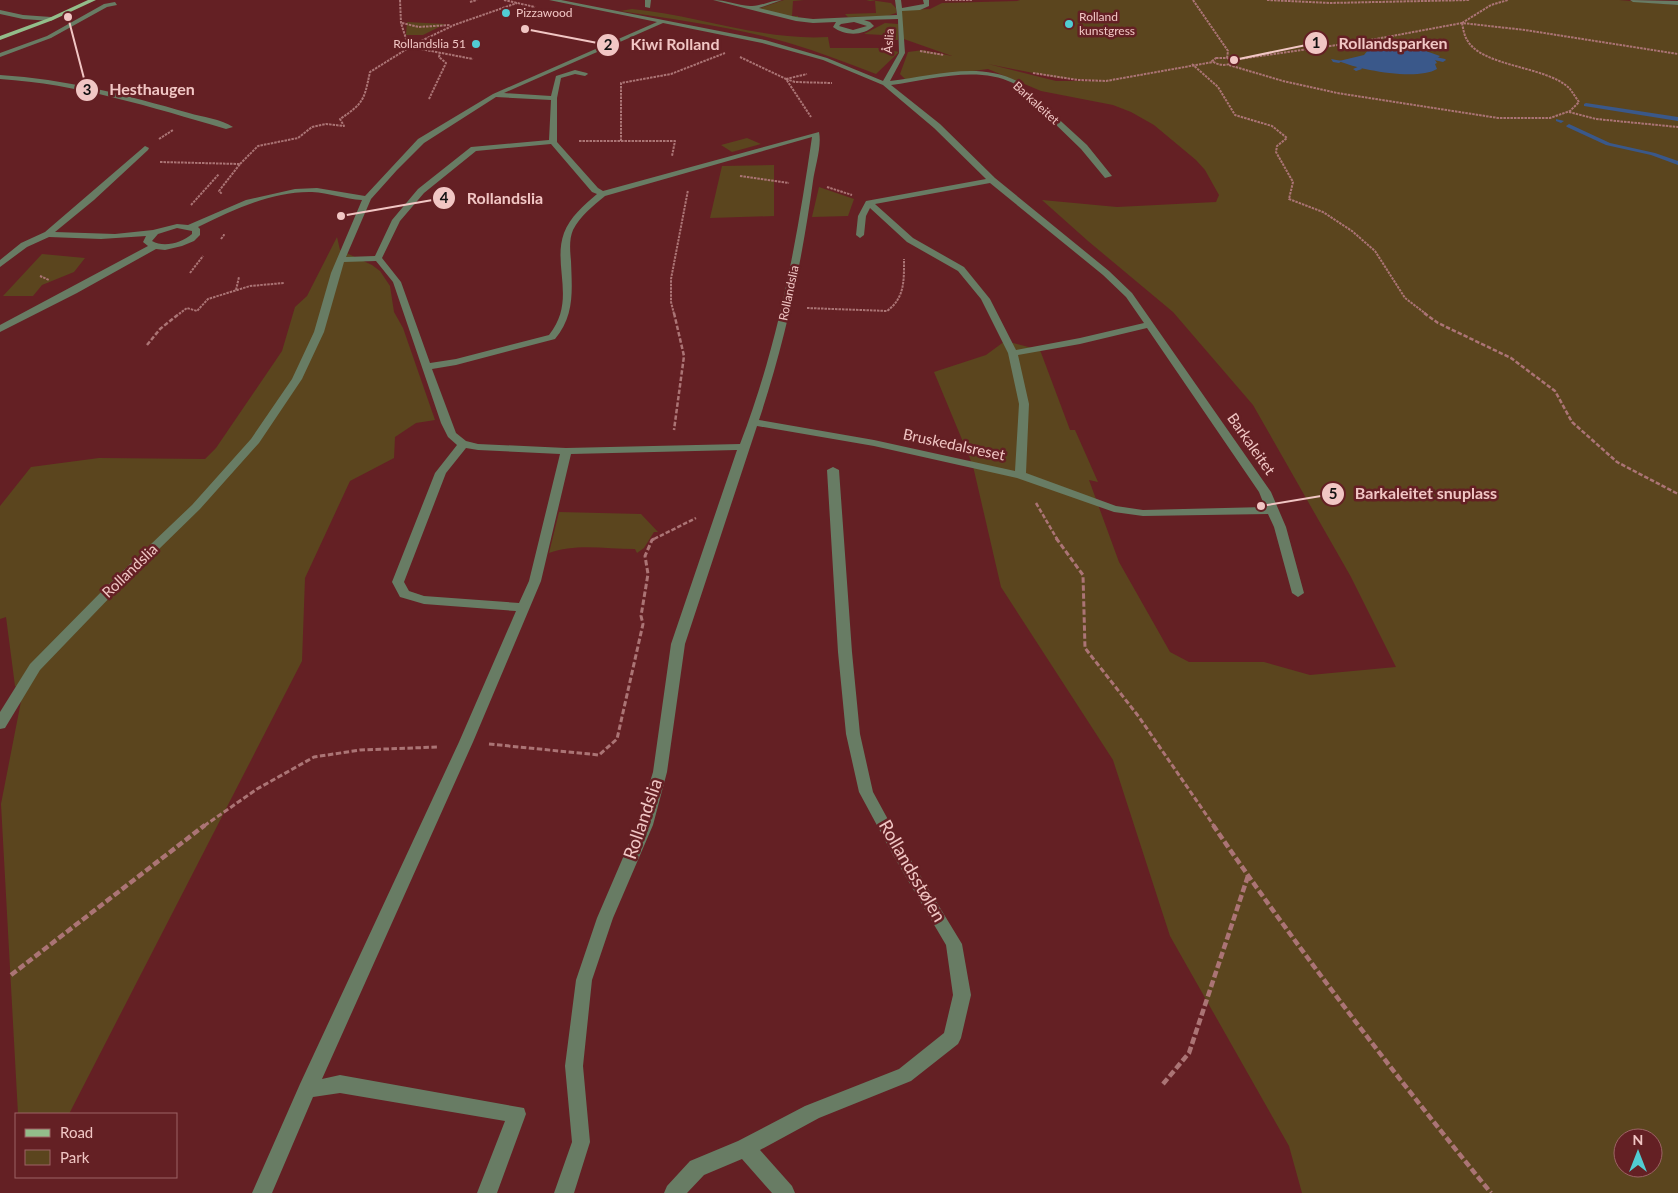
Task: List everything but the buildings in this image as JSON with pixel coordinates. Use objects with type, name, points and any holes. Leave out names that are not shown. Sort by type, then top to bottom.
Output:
[{"type":"main road","points":[[0,38],[51,19],[93,0]]},
{"type":"street","points":[[552,0],[664,21]]},
{"type":"street","points":[[716,0],[796,19],[813,21],[901,16],[927,5],[927,1]]},
{"type":"street","points":[[752,8],[779,0]]},
{"type":"street","name":"Åslia","points":[[885,84],[902,53],[901,16],[898,0]]},
{"type":"street","points":[[1633,0],[1678,3]]},
{"type":"street","points":[[585,6],[598,2]]},
{"type":"street","points":[[0,55],[49,37],[106,5],[115,4]]},
{"type":"street","points":[[0,12],[51,19]]},
{"type":"street","name":"Åslia","points":[[847,19],[864,21],[870,24],[901,16]]},
{"type":"street","points":[[847,19],[835,26],[843,30],[854,31],[853,36],[864,36]]},
{"type":"street","name":"Barkaleitet","points":[[664,21],[740,35],[783,46],[825,59],[885,84],[937,126],[992,180],[1106,273],[1129,295],[1265,492],[1280,527],[1298,593]]},
{"type":"street","name":"Rollandslia","points":[[0,724],[35,666],[196,507],[255,442],[297,379],[319,332],[335,273],[367,198],[421,141],[495,95],[664,21]]},
{"type":"street","name":"Åslia","points":[[854,31],[868,29],[871,26],[870,24]]},
{"type":"street","points":[[584,74],[575,72],[558,77],[554,98],[553,142],[595,190],[602,194]]},
{"type":"street","name":"Barkaleitet","points":[[885,84],[973,72],[986,72],[1008,78],[1015,82],[1084,147],[1108,176]]},
{"type":"street","points":[[0,77],[50,81],[103,91],[229,127]]},
{"type":"street","points":[[495,95],[554,98]]},
{"type":"street","points":[[426,367],[456,362],[552,337],[560,330],[564,320],[567,300],[566,250],[568,232],[576,217],[602,194],[816,134]]},
{"type":"street","name":"Rollandslia","points":[[564,1193],[581,1142],[574,1066],[584,980],[605,918],[645,825],[660,772],[678,644],[754,422],[786,307],[809,184],[816,134]]},
{"type":"street","points":[[378,258],[396,220],[421,191],[474,149],[553,142]]},
{"type":"street","points":[[0,264],[24,245],[48,234],[145,148]]},
{"type":"street","points":[[869,203],[992,180]]},
{"type":"street","points":[[48,234],[117,236],[154,232],[178,226],[191,227],[252,200],[309,190],[334,193],[352,198],[367,198]]},
{"type":"street","points":[[860,235],[862,216],[869,203]]},
{"type":"street","points":[[869,203],[910,240],[960,270],[974,282],[985,299],[1013,354],[1024,404],[1020,475]]},
{"type":"street","points":[[154,232],[149,235],[147,242],[155,246],[170,246],[192,239],[197,232],[191,227]]},
{"type":"street","points":[[0,329],[155,246]]},
{"type":"street","points":[[341,260],[378,258]]},
{"type":"street","points":[[378,258],[396,282],[446,423],[452,435],[463,444],[478,447],[566,451],[744,447]]},
{"type":"street","points":[[1013,354],[1148,325]]},
{"type":"street","name":"Bruskedalsreset","points":[[754,422],[874,444],[1020,475],[1114,509],[1143,512],[1272,510]]},
{"type":"street","points":[[463,444],[441,473],[398,582],[404,594],[424,600],[523,607]]},
{"type":"street","points":[[262,1193],[306,1090],[465,744],[534,581],[566,451]]},
{"type":"street","name":"Rollandsstølen","points":[[674,1193],[697,1168],[745,1148],[812,1112],[905,1075],[952,1038],[962,995],[954,944],[898,851],[866,792],[853,734],[845,652],[833,470]]},
{"type":"street","points":[[306,1090],[340,1084],[518,1114],[487,1193]]},
{"type":"street","points":[[745,1148],[785,1193]]},
{"type":"path","points":[[400,0],[398,5],[404,40],[409,46],[472,59]]},
{"type":"path","points":[[470,2],[477,0]]},
{"type":"path","points":[[927,1],[972,0]]},
{"type":"path","points":[[1193,0],[1228,51],[1227,58]]},
{"type":"path","points":[[1267,0],[1330,3],[1470,0]]},
{"type":"path","points":[[1462,23],[1497,3],[1508,0]]},
{"type":"path","points":[[252,200],[232,197],[219,191],[240,164],[258,146],[298,138],[312,127],[326,124],[344,126],[340,119],[358,107],[366,97],[370,72],[380,64],[409,46],[453,25],[517,3]]},
{"type":"path","points":[[402,23],[419,27],[453,25]]},
{"type":"path","points":[[1212,62],[1213,59],[1227,58],[1232,60],[1368,41],[1462,23],[1525,30],[1678,54]]},
{"type":"path","points":[[1030,72],[1084,81],[1106,81],[1192,64],[1212,62],[1229,65],[1294,84],[1363,98],[1498,118],[1532,119],[1569,112],[1576,108],[1579,102],[1575,93],[1565,85],[1483,54],[1469,46],[1464,38],[1462,23]]},
{"type":"path","points":[[1368,41],[1376,43],[1407,43]]},
{"type":"path","points":[[901,47],[947,56]]},
{"type":"path","points":[[621,141],[621,83],[671,74],[728,52],[721,50]]},
{"type":"path","points":[[429,99],[446,63],[439,57],[440,53]]},
{"type":"path","points":[[738,56],[786,79],[815,124],[816,134]]},
{"type":"path","points":[[1229,65],[1233,64],[1232,60]]},
{"type":"path","points":[[1192,64],[1218,87],[1235,115],[1272,126],[1287,138],[1277,146],[1276,152],[1293,182],[1289,198],[1323,212],[1352,231],[1376,251],[1405,298],[1438,323],[1512,358],[1556,391],[1572,422],[1617,462],[1678,494]]},
{"type":"path","points":[[1569,112],[1584,118],[1608,122],[1660,124],[1678,127]]},
{"type":"path","points":[[553,142],[675,141],[671,165],[693,168],[671,278],[671,302],[684,356],[671,449]]},
{"type":"path","points":[[145,148],[156,148],[145,162],[240,164]]},
{"type":"path","points":[[178,226],[182,216],[218,174]]},
{"type":"path","points":[[740,176],[809,184],[837,190],[869,203]]},
{"type":"path","points":[[786,307],[887,311],[895,306],[904,291],[904,255],[910,240]]},
{"type":"path","points":[[236,290],[239,277]]},
{"type":"path","points":[[147,345],[160,330],[187,308],[197,311],[208,299],[250,286],[284,283]]},
{"type":"path","points":[[1020,475],[1054,535],[1083,575],[1085,648],[1139,717],[1248,876],[1405,1087],[1491,1193]]},
{"type":"path","points":[[10,975],[181,842],[257,789],[314,757],[360,750],[465,744],[598,755],[617,739],[643,624],[641,616],[648,574],[645,556],[652,540],[696,518],[722,513]]},
{"type":"path","points":[[1163,1084],[1189,1053],[1248,876]]},
{"type":"green space","points":[[784,0],[804,0],[793,1],[792,16],[798,16],[798,18],[758,9]]},
{"type":"green space","points":[[870,0],[891,3],[896,8],[896,13],[887,16],[848,17],[845,14],[876,13],[875,1],[866,1]]},
{"type":"green space","points":[[1017,0],[1619,0],[1678,5],[1678,1193],[1302,1193],[1289,1146],[1170,936],[1113,760],[1001,587],[973,466],[934,372],[986,355],[1005,341],[1040,350],[1070,430],[1075,430],[1098,482],[1089,480],[1119,562],[1170,652],[1189,662],[1264,662],[1310,675],[1396,667],[1351,577],[1253,405],[1173,312],[1042,200],[1117,207],[1216,202],[1219,195],[1205,170],[1196,160],[1154,125],[1131,112],[1113,105],[1041,91],[988,69],[906,80],[900,74],[908,52],[923,50],[952,56],[901,38],[900,10],[930,9],[942,3],[1020,1]],"holes":[[[988,64],[1058,78],[1107,81],[1056,81]]]},
{"type":"green space","points":[[632,9],[681,16],[779,35],[828,37],[830,48],[881,48],[899,52],[876,74],[811,50],[768,37],[705,24],[620,11]]},
{"type":"green space","points":[[407,22],[445,24],[423,35],[406,35]]},
{"type":"green space","points":[[885,23],[898,24],[898,40],[891,40],[883,35],[864,34]]},
{"type":"green space","points":[[747,138],[761,144],[732,152],[721,145]]},
{"type":"green space","points":[[774,165],[774,216],[710,218],[722,166]]},
{"type":"green space","points":[[819,187],[854,199],[848,216],[812,217]]},
{"type":"green space","points":[[337,237],[340,250],[372,265],[380,271],[390,286],[394,312],[403,328],[435,420],[416,423],[395,437],[394,458],[350,481],[305,578],[302,661],[70,1113],[18,1113],[1,804],[23,691],[15,686],[6,617],[0,619],[0,506],[31,467],[99,458],[205,459],[216,448],[282,351],[295,307],[307,296]]},
{"type":"green space","points":[[42,254],[85,258],[74,272],[42,285],[33,296],[3,296]]},
{"type":"green space","points":[[559,512],[641,514],[658,532],[654,532],[644,548],[637,553],[635,549],[591,547],[569,548],[549,553]]},
{"type":"water","points":[[1383,47],[1420,49],[1440,56],[1435,60],[1437,69],[1416,74],[1388,73],[1360,68],[1339,61],[1364,55],[1369,49]]},
{"type":"waterway","points":[[1436,59],[1443,60]]},
{"type":"waterway","points":[[1333,60],[1339,61]]},
{"type":"waterway","points":[[1356,69],[1360,68]]},
{"type":"waterway","points":[[1586,105],[1678,119]]},
{"type":"waterway","points":[[1569,126],[1608,144],[1653,154],[1678,163]]},
{"type":"place","name":"Pizzawood","points":[[506,13]]},
{"type":"place","name":"Hesthaugen","points":[[68,17]]},
{"type":"place","name":"Rolland kunstgress","points":[[1069,24]]},
{"type":"place","name":"Kiwi Rolland","points":[[525,29]]},
{"type":"place","name":"Rollandslia 51","points":[[476,44]]},
{"type":"place","name":"Rollandsparken","points":[[1234,60]]},
{"type":"place","name":"Rollandslia","points":[[341,216]]},
{"type":"place","name":"Barkaleitet snuplass","points":[[1261,506]]}]
